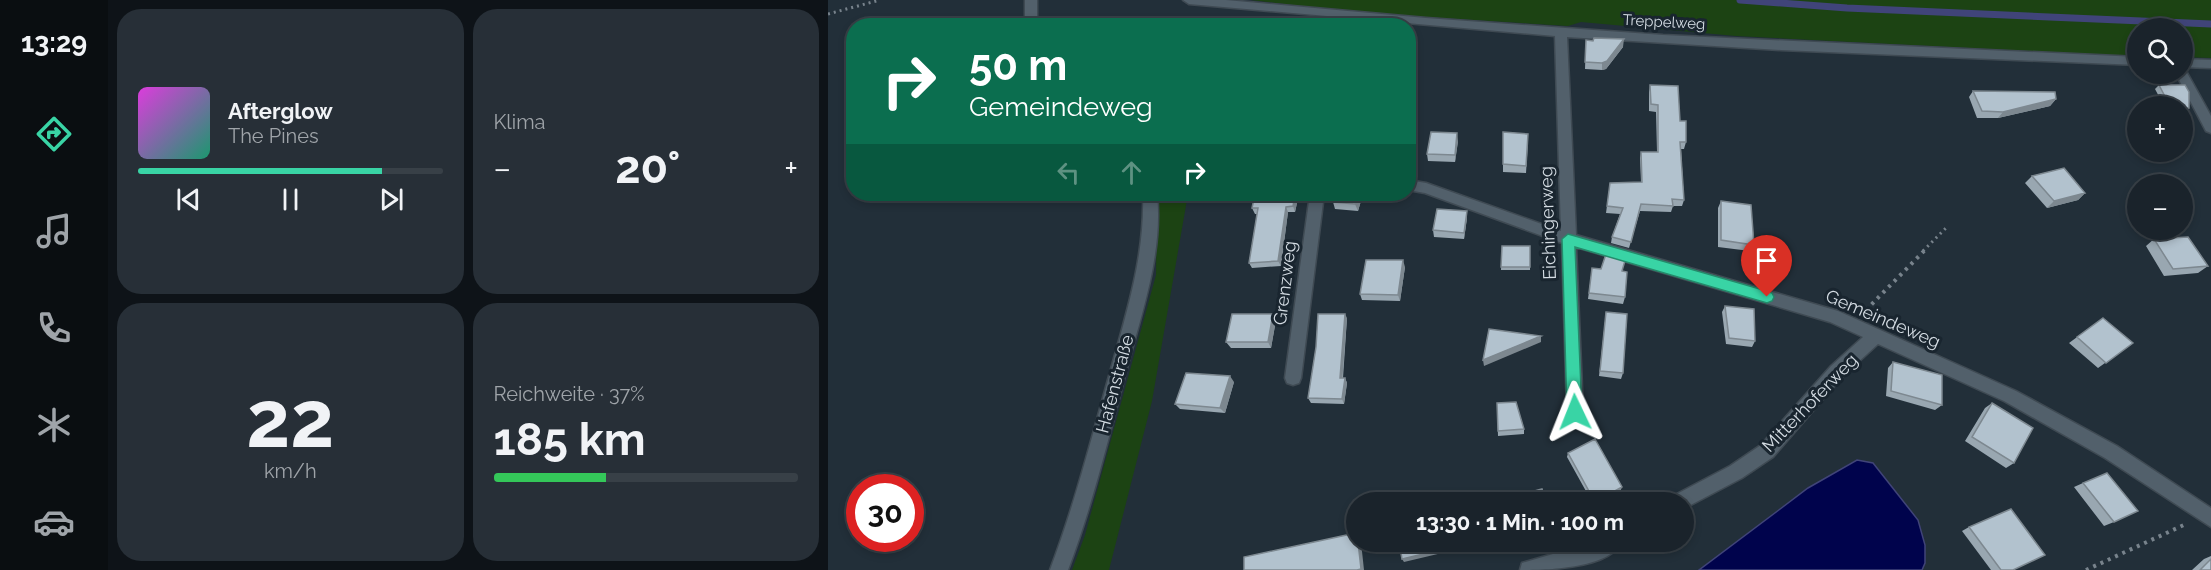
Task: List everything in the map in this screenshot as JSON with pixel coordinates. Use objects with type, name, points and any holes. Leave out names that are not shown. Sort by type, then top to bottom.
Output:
[{"type":"street","points":[[1030,0],[1031,18]]},
{"type":"street","name":"Treppelweg","points":[[1189,0],[1312,18]]},
{"type":"street","name":"Treppelweg","points":[[1416,25],[1919,54],[2127,61]]},
{"type":"street","name":"Eichingerweg","points":[[1561,32],[1575,412]]},
{"type":"street","points":[[2193,63],[2211,64]]},
{"type":"street","points":[[2187,84],[2211,128]]},
{"type":"street","name":"Gemeindeweg","points":[[1416,186],[1568,239],[1833,316],[2010,396],[2111,452],[2208,517]]},
{"type":"street","name":"Hafenstraße","points":[[1059,570],[1080,517],[1141,287],[1152,210],[1151,201]]},
{"type":"street","name":"Grenzweg","points":[[1293,378],[1316,201]]},
{"type":"street","name":"Mitterhoferweg","points":[[1694,494],[1736,472],[1767,451],[1837,371],[1875,336]]},
{"type":"street","points":[[1529,570],[1590,552]]},
{"type":"path","points":[[828,14],[880,0]]},
{"type":"path","points":[[1852,324],[1947,226]]},
{"type":"path","points":[[2086,570],[2208,517]]},
{"type":"green space","points":[[1251,0],[2211,0],[2211,58],[2193,57],[2193,18],[2127,18],[2127,56],[1736,36],[1581,22],[1568,26],[1361,13]]},
{"type":"green space","points":[[1157,201],[1187,201],[1152,401],[1109,570],[1072,570],[1085,535],[1156,275]]},
{"type":"shaded area","points":[[1857,460],[1873,463],[1918,520],[1925,545],[1925,563],[1922,570],[1699,570],[1808,488]]},
{"type":"building","points":[[1594,38],[1624,39],[1607,61],[1585,62],[1586,40],[1593,41]]},
{"type":"building","points":[[1650,85],[1678,86],[1680,121],[1686,121],[1686,142],[1680,142],[1684,200],[1672,199],[1673,206],[1641,204],[1631,242],[1612,237],[1623,208],[1607,206],[1610,183],[1642,182],[1641,152],[1658,152],[1658,105],[1651,104]]},
{"type":"building","points":[[2159,85],[2185,85],[2189,92],[2189,96],[2165,96]]},
{"type":"building","points":[[1973,91],[2055,92],[2056,99],[2003,112],[1982,111]]},
{"type":"building","points":[[1431,132],[1457,133],[1455,155],[1427,154]]},
{"type":"building","points":[[1503,132],[1528,134],[1526,166],[1503,164]]},
{"type":"building","points":[[2064,168],[2085,193],[2054,201],[2032,176]]},
{"type":"building","points":[[1254,201],[1294,201],[1293,206],[1286,207],[1278,261],[1249,263],[1258,208],[1252,208]]},
{"type":"building","points":[[1333,201],[1356,201],[1355,204]]},
{"type":"building","points":[[1721,201],[1751,205],[1754,245],[1721,240]]},
{"type":"building","points":[[1437,209],[1467,211],[1464,233],[1433,230]]},
{"type":"building","points":[[2155,240],[2190,240],[2208,266],[2173,269]]},
{"type":"building","points":[[1502,246],[1530,246],[1530,267],[1501,267]]},
{"type":"building","points":[[1607,251],[1626,257],[1622,271],[1627,272],[1625,297],[1589,293],[1592,268],[1601,269]]},
{"type":"building","points":[[1366,260],[1403,260],[1398,295],[1360,294]]},
{"type":"building","points":[[1725,306],[1754,309],[1755,341],[1729,338]]},
{"type":"building","points":[[1606,312],[1627,314],[1623,373],[1600,371]]},
{"type":"building","points":[[1232,314],[1273,314],[1268,342],[1226,342]]},
{"type":"building","points":[[1318,314],[1345,314],[1340,378],[1345,378],[1342,399],[1308,398],[1316,347]]},
{"type":"building","points":[[2103,318],[2133,343],[2106,363],[2077,337]]},
{"type":"building","points":[[1489,329],[1541,336],[1483,360]]},
{"type":"building","points":[[1893,362],[1942,375],[1942,405],[1891,391]]},
{"type":"building","points":[[1186,373],[1230,376],[1220,408],[1175,404]]},
{"type":"building","points":[[1516,402],[1524,429],[1498,431],[1497,403]]},
{"type":"building","points":[[1992,403],[2033,428],[2014,463],[1972,437]]},
{"type":"building","points":[[1595,439],[1622,487],[1613,492],[1589,492],[1568,453]]},
{"type":"building","points":[[2107,473],[2138,511],[2114,522],[2083,483]]},
{"type":"building","points":[[2011,509],[2045,555],[2013,570],[2001,570],[1969,527]]},
{"type":"building","points":[[1346,535],[1346,552],[1359,552],[1361,569],[1244,570],[1244,557]]},
{"type":"building","points":[[1401,552],[1432,552],[1402,559]]},
{"type":"building","points":[[2211,559],[2211,570],[2200,570]]},
{"type":"waterway","points":[[1740,0],[1847,8],[2211,24]]},
{"type":"route","points":[[1575,412],[1568,239],[1767,297]]}]
